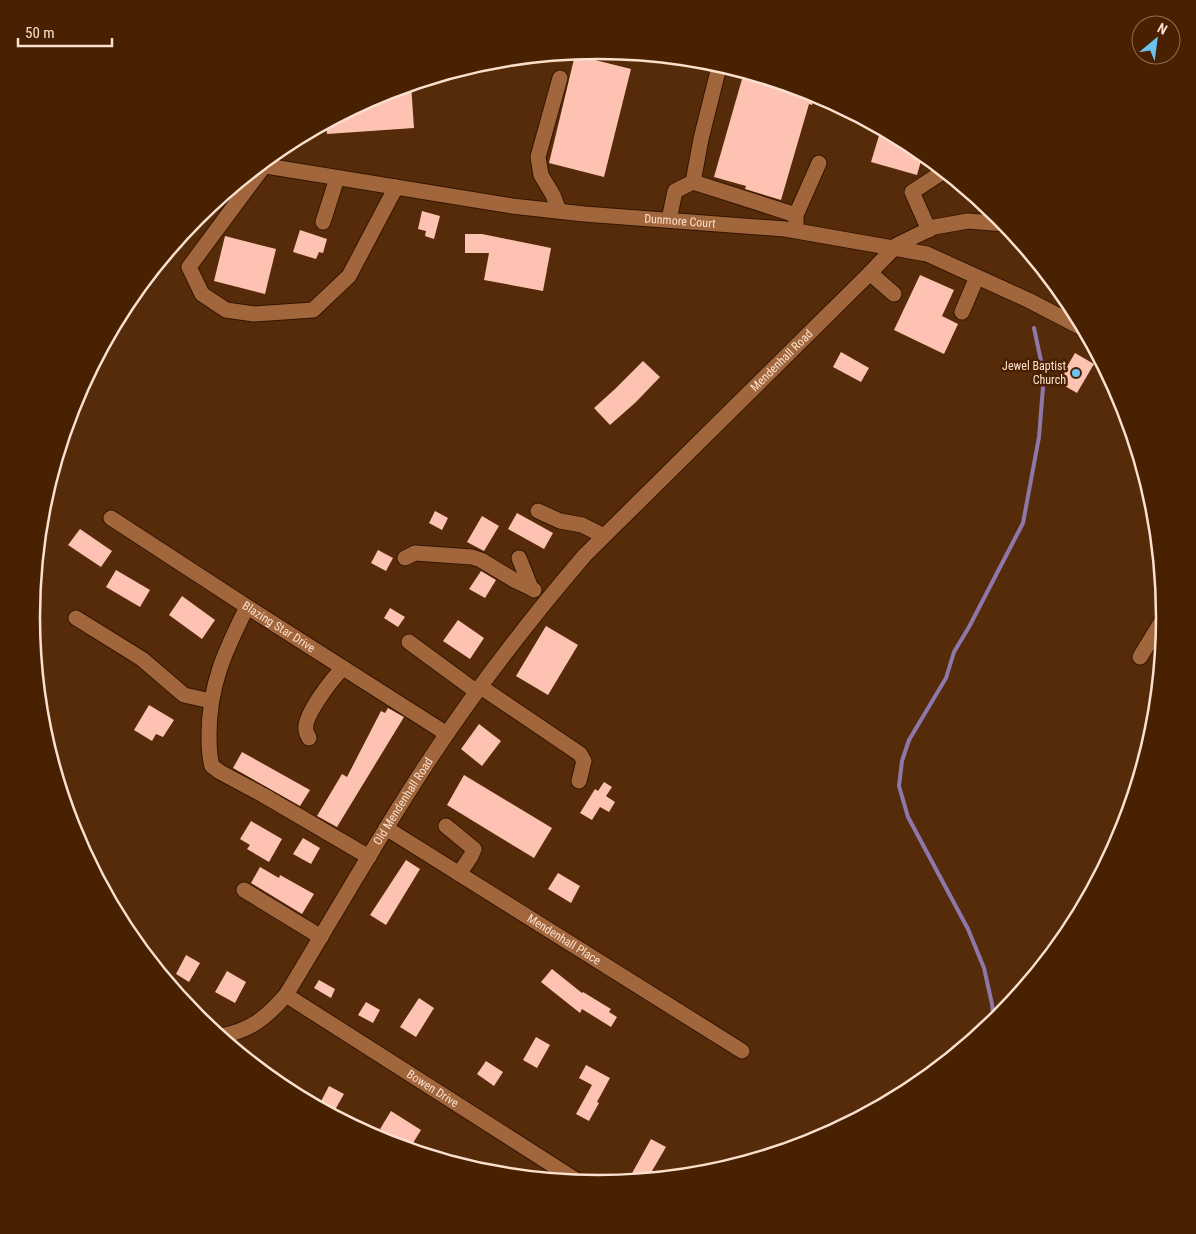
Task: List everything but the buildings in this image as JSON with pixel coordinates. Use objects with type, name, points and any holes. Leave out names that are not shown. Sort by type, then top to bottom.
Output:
[{"type":"street","points":[[692,182],[718,72]]},
{"type":"street","points":[[558,211],[553,195],[541,175],[538,157],[560,78]]},
{"type":"street","points":[[795,231],[796,215],[820,162]]},
{"type":"street","name":"Dunmore Court","points":[[269,166],[512,206],[795,231],[927,254],[1028,300],[1072,323]]},
{"type":"street","points":[[928,230],[912,192],[939,175]]},
{"type":"street","points":[[323,222],[337,178]]},
{"type":"street","points":[[252,179],[189,268],[202,294],[226,310],[254,314],[312,310],[348,276],[396,187]]},
{"type":"street","points":[[669,220],[675,191],[692,182],[796,215]]},
{"type":"street","name":"Mendenhall Road","points":[[585,555],[897,245],[934,227],[968,221],[994,223]]},
{"type":"street","points":[[870,273],[894,294]]},
{"type":"street","points":[[962,312],[977,277]]},
{"type":"street","points":[[538,511],[560,521],[582,525],[604,536]]},
{"type":"street","name":"Blazing Star Drive","points":[[111,518],[447,734]]},
{"type":"street","points":[[405,558],[415,553],[472,556],[548,599]]},
{"type":"street","name":"Old Mendenhall Road","points":[[228,1035],[236,1034],[254,1025],[286,995],[386,828],[447,734],[548,599],[585,555]]},
{"type":"street","points":[[519,558],[531,588]]},
{"type":"street","points":[[247,607],[216,676],[211,701],[210,760],[215,769],[369,857]]},
{"type":"street","points":[[76,618],[142,659],[184,695],[211,701]]},
{"type":"street","points":[[1140,657],[1156,631]]},
{"type":"street","points":[[409,642],[580,754],[584,762],[579,781]]},
{"type":"street","points":[[309,738],[306,730],[308,717],[325,688],[342,668]]},
{"type":"street","points":[[446,826],[474,849],[460,874]]},
{"type":"street","name":"Mendenhall Place","points":[[386,828],[742,1051]]},
{"type":"street","points":[[244,890],[321,937]]},
{"type":"street","name":"Bowen Drive","points":[[286,995],[567,1174]]},
{"type":"waterway","points":[[993,1012],[984,968],[968,929],[908,817],[899,786],[902,761],[909,740],[946,678],[954,652],[1023,523],[1039,437],[1044,375],[1034,328]]},
{"type":"place","name":"Jewel Baptist Church","points":[[1076,373]]}]
